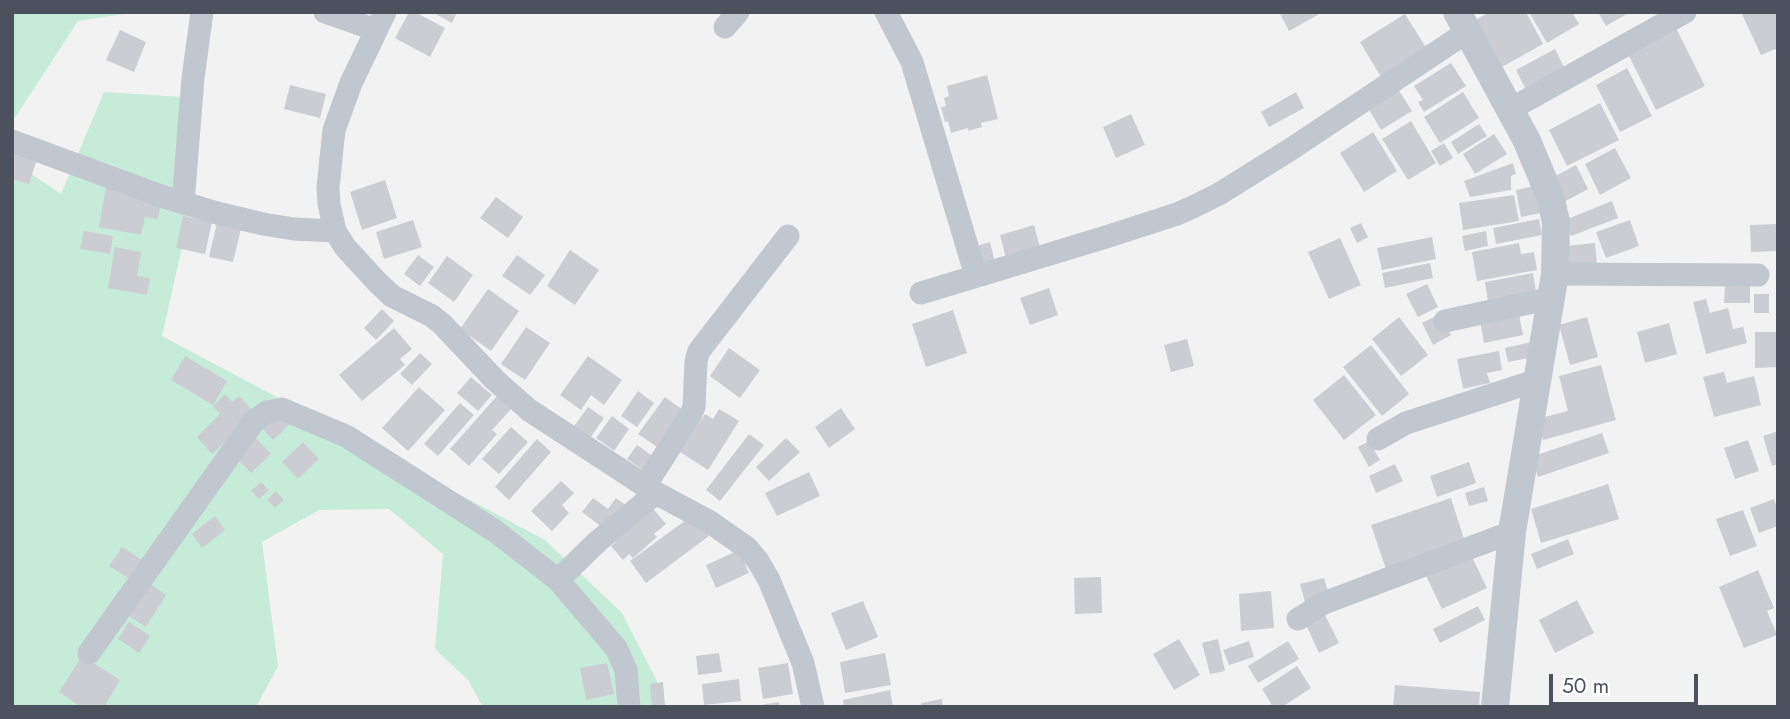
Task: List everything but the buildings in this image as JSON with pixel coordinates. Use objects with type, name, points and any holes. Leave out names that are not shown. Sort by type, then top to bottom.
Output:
[{"type":"street","points":[[183,203],[193,78],[202,12]]},
{"type":"street","points":[[325,12],[381,21],[342,106],[334,130],[328,187],[329,204],[335,230],[345,247],[392,296],[442,324],[495,380],[529,410],[651,489],[710,522],[747,548],[769,580],[803,663],[813,707]]},
{"type":"street","points":[[886,12],[912,62],[976,276]]},
{"type":"street","points":[[1509,110],[1685,12]]},
{"type":"street","points":[[921,293],[1165,218],[1219,194],[1288,151],[1462,22],[1527,141],[1550,195],[1556,222],[1554,286],[1512,532],[1495,707]]},
{"type":"street","points":[[12,141],[183,203],[263,224],[294,229],[335,230]]},
{"type":"street","points":[[558,580],[651,489],[691,414],[699,351],[788,236]]},
{"type":"street","points":[[1445,321],[1554,286],[1758,275]]},
{"type":"street","points":[[1378,439],[1406,424],[1538,380]]},
{"type":"street","points":[[89,653],[254,421],[268,412],[282,408],[346,436],[495,531],[558,580],[616,648],[626,670],[629,707]]},
{"type":"street","points":[[1298,619],[1324,603],[1512,532]]},
{"type":"green space","points":[[12,12],[136,12],[78,21],[14,119]]},
{"type":"green space","points":[[104,92],[199,98],[189,216],[162,336],[545,540],[622,613],[661,689],[662,707],[483,707],[468,680],[435,649],[443,554],[389,509],[319,510],[262,542],[278,666],[256,707],[12,707],[12,161],[61,194]]}]
